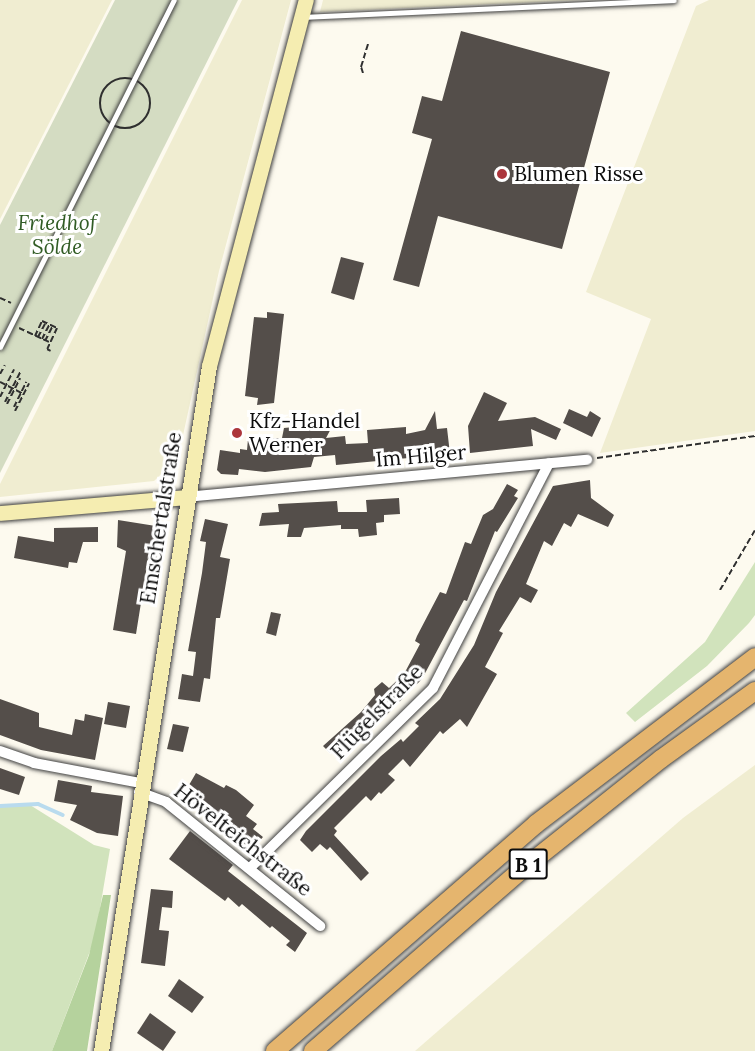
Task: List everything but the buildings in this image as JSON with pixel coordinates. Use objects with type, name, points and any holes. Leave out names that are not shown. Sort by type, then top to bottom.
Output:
[{"type":"highway","name":"B 1","points":[[275,1051],[536,824],[755,657]]},
{"type":"highway","name":"B 1","points":[[313,1051],[519,872],[661,759],[755,691]]},
{"type":"main road","name":"Emschertalstraße","points":[[101,1051],[185,497],[211,356],[306,0]]},
{"type":"main road","points":[[0,513],[185,497]]},
{"type":"street","name":"Im Hilger","points":[[185,497],[587,460]]},
{"type":"street","name":"Flügelstraße","points":[[251,867],[433,688],[549,463]]},
{"type":"street","name":"Hövelteichstraße","points":[[0,751],[34,763],[140,788],[166,802],[251,867],[320,926]]},
{"type":"lane","points":[[0,347],[174,0]]},
{"type":"lane","points":[[302,17],[674,0]]},
{"type":"path","points":[[363,73],[361,67],[368,44]]},
{"type":"path","points":[[0,298],[20,308]]},
{"type":"path","points":[[40,338],[42,321],[57,328],[46,348],[51,351]]},
{"type":"path","points":[[12,324],[50,342]]},
{"type":"path","points":[[40,338],[49,324]]},
{"type":"path","points":[[0,374],[5,364]]},
{"type":"path","points":[[0,397],[14,369]]},
{"type":"path","points":[[6,403],[20,372]]},
{"type":"path","points":[[13,389],[20,378]]},
{"type":"path","points":[[0,382],[22,394]]},
{"type":"path","points":[[14,407],[28,383]]},
{"type":"path","points":[[15,411],[22,394]]},
{"type":"path","points":[[587,460],[755,436]]},
{"type":"path","points":[[720,590],[755,530]]},
{"type":"shaded area","points":[[0,0],[112,0],[0,219]]},
{"type":"shaded area","points":[[242,0],[291,0],[219,271],[178,458],[154,481],[0,497],[0,484]]},
{"type":"shaded area","points":[[323,0],[583,0],[320,12]]},
{"type":"shaded area","points":[[709,0],[755,0],[755,431],[600,453],[651,319],[586,292],[696,6]]},
{"type":"shaded area","points":[[755,765],[755,1051],[415,1051],[683,818]]},
{"type":"green space","name":"Friedhof Sölde","points":[[115,0],[238,0],[0,473],[0,225]]},
{"type":"green space","points":[[755,562],[755,615],[749,623],[707,666],[635,722],[626,713],[705,642]]},
{"type":"green space","points":[[0,805],[30,805],[94,845],[110,849],[95,938],[52,1051],[0,1051]]},
{"type":"green space","points":[[103,895],[111,895],[87,1051],[52,1051],[89,955]]},
{"type":"waterway","points":[[0,806],[38,804],[63,815]]},
{"type":"place","name":"Blumen Risse","points":[[502,174]]},
{"type":"place","name":"Kfz-Handel Werner","points":[[237,433]]}]
